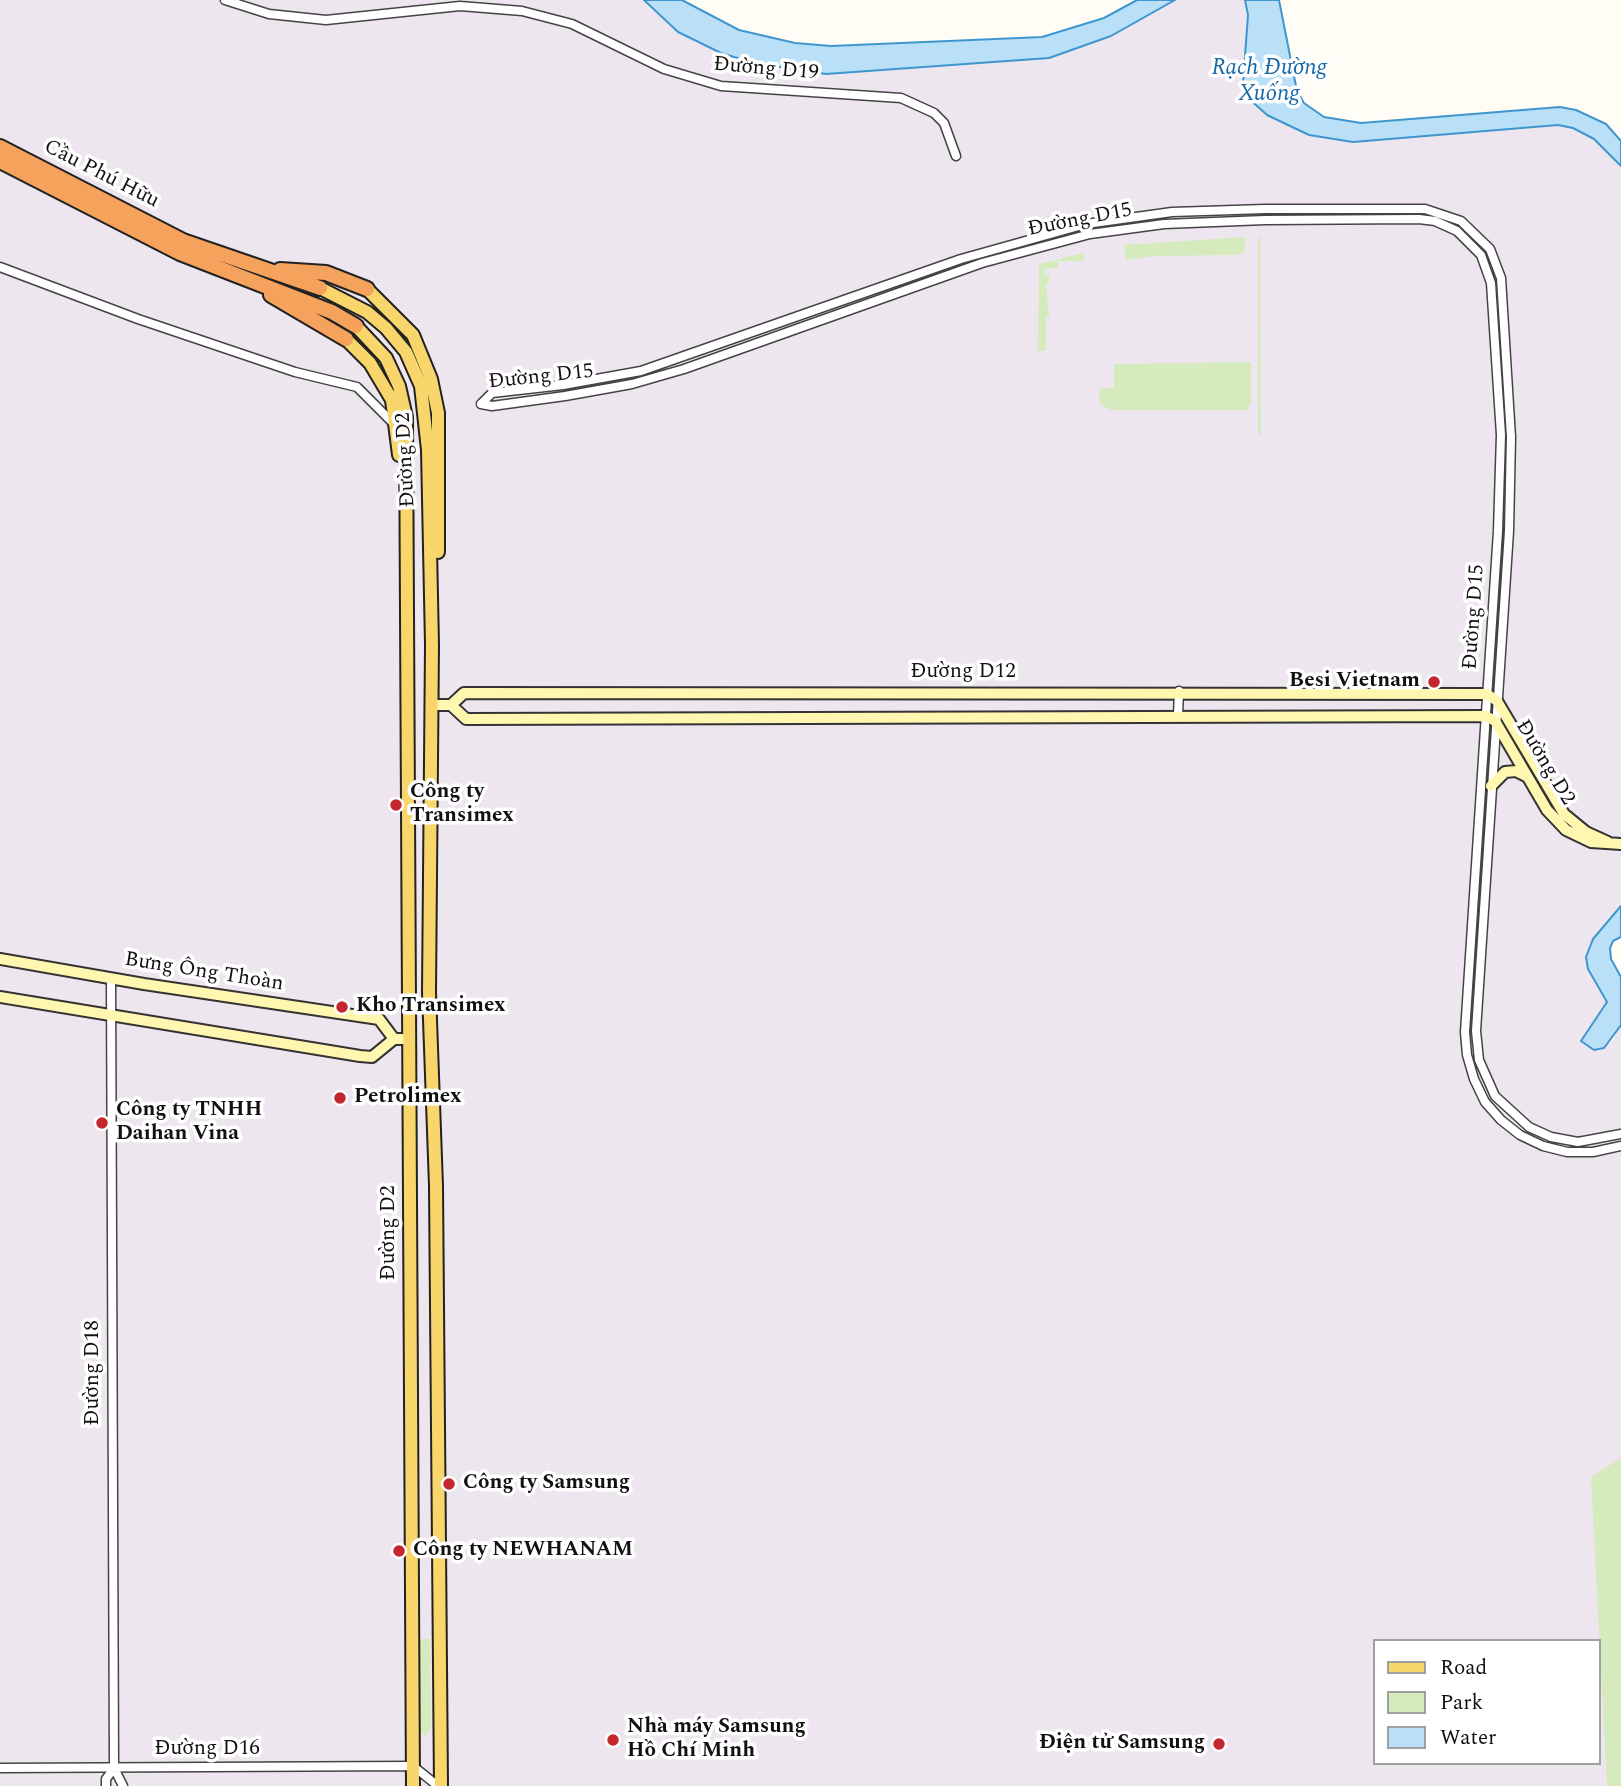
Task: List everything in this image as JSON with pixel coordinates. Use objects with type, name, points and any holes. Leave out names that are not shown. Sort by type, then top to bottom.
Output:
[{"type":"highway","name":"Cầu Phú Hữu","points":[[0,147],[181,247]]},
{"type":"highway","name":"Cầu Phú Hữu","points":[[0,161],[181,247]]},
{"type":"highway","points":[[181,247],[254,275],[356,326]]},
{"type":"highway","points":[[254,275],[326,273],[367,289]]},
{"type":"highway","points":[[254,275],[320,288]]},
{"type":"highway","points":[[254,275],[275,298],[346,339]]},
{"type":"main road","name":"Đường D2","points":[[320,288],[367,312],[386,328],[406,352],[421,386],[428,450],[432,680],[429,992],[433,1110],[439,1118],[440,1135],[440,1152],[435,1163],[442,1742],[439,1786]]},
{"type":"main road","name":"Đường D2","points":[[367,289],[413,335],[426,359],[438,413],[438,656],[432,680]]},
{"type":"main road","name":"Đường D2","points":[[356,326],[386,358],[399,386],[406,417],[409,679],[405,704],[413,1786]]},
{"type":"main road","name":"Đường D2","points":[[346,339],[361,352],[383,381],[392,400],[397,426],[401,649],[402,664],[409,679]]},
{"type":"main road","name":"Đường D2","points":[[401,649],[407,635]]},
{"type":"main road","points":[[405,704],[432,705]]},
{"type":"main road","points":[[409,1039],[430,1040]]},
{"type":"street","name":"Đường D19","points":[[225,0],[269,14],[326,20],[460,6],[522,11],[572,24],[664,69],[721,86],[901,98],[934,113],[944,123],[956,156]]},
{"type":"street","name":"Đường D15","points":[[1492,698],[1501,475],[1491,283],[1486,264],[1471,242],[1457,231],[1435,221],[1202,221],[1090,234],[982,263],[632,384],[492,406],[481,404],[492,393],[564,385],[641,371],[961,259],[1086,224],[1144,215],[1211,210],[1415,208],[1444,213],[1461,220],[1484,240],[1496,259],[1503,286],[1511,460],[1492,698],[1490,718],[1465,1031],[1469,1067],[1479,1091],[1493,1112],[1532,1141],[1555,1150],[1580,1153],[1621,1146]]},
{"type":"street","points":[[0,267],[138,320],[295,372],[356,387],[397,426]]},
{"type":"street","points":[[1178,715],[1179,691]]},
{"type":"street","name":"Đường D12","points":[[432,705],[451,705],[464,693],[1179,691],[1492,698]]},
{"type":"street","name":"Đường D2","points":[[1492,698],[1558,806],[1578,827],[1608,842]]},
{"type":"street","name":"Đường D12","points":[[451,705],[466,719],[1178,715],[1490,718]]},
{"type":"street","name":"Đường D15","points":[[1490,718],[1491,786],[1476,1031],[1483,1073],[1494,1096],[1509,1112],[1540,1133],[1578,1142],[1621,1134]]},
{"type":"street","name":"Đường D2","points":[[1490,718],[1547,810],[1566,830],[1581,839],[1621,844]]},
{"type":"street","points":[[1491,786],[1502,773],[1513,770],[1531,781]]},
{"type":"street","name":"Bưng Ông Thoàn","points":[[0,959],[111,979],[379,1019],[394,1039]]},
{"type":"street","name":"Đường D18","points":[[111,979],[114,1768],[123,1786]]},
{"type":"street","points":[[0,997],[372,1057],[394,1039],[409,1039]]},
{"type":"street","points":[[413,1766],[439,1786]]},
{"type":"street","name":"Đường D16","points":[[0,1768],[413,1766]]},
{"type":"street","name":"Đường D18","points":[[106,1786],[106,1779],[114,1768]]},
{"type":"shaded area","points":[[0,0],[644,0],[678,32],[697,43],[754,63],[785,69],[1049,58],[1111,36],[1175,0],[1245,0],[1248,15],[1309,135],[1353,142],[1558,125],[1573,128],[1594,139],[1621,166],[1621,906],[1593,939],[1588,969],[1606,995],[1607,1006],[1581,1041],[1600,1051],[1613,1040],[1621,1025],[1621,1786],[0,1786]]},
{"type":"green space","points":[[1245,237],[1245,251],[1238,255],[1153,256],[1126,260],[1124,245]]},
{"type":"green space","points":[[1260,237],[1261,435],[1258,433]]},
{"type":"green space","points":[[1084,253],[1084,261],[1058,261],[1058,268],[1044,269],[1045,275],[1049,275],[1049,283],[1046,283],[1049,317],[1046,317],[1046,351],[1038,351],[1039,264]]},
{"type":"green space","points":[[1251,362],[1251,401],[1247,410],[1111,410],[1100,404],[1099,389],[1114,388],[1114,364]]},
{"type":"green space","points":[[1621,1458],[1621,1786],[1607,1786],[1591,1477]]},
{"type":"green space","points":[[418,1639],[430,1639],[431,1728],[426,1736],[419,1731]]},
{"type":"water","points":[[644,0],[682,0],[739,30],[795,43],[831,46],[1042,37],[1104,18],[1137,0],[1175,0],[1111,36],[1049,58],[826,74],[754,63],[721,53],[678,32]]},
{"type":"water","name":"Rạch Đường Xuống","points":[[1245,0],[1279,0],[1297,91],[1304,103],[1324,117],[1361,123],[1560,107],[1576,110],[1606,124],[1621,141],[1621,166],[1594,139],[1573,128],[1558,125],[1353,142],[1309,135],[1267,115],[1246,96],[1243,83],[1248,15]]},
{"type":"water","points":[[1621,906],[1621,937],[1613,941],[1610,948],[1611,959],[1621,977],[1621,1025],[1604,1048],[1594,1050],[1581,1041],[1607,1002],[1588,969],[1586,957],[1593,939]]},
{"type":"place","name":"Besi Vietnam","points":[[1434,682]]},
{"type":"place","name":"Công ty Transimex","points":[[396,805]]},
{"type":"place","name":"Kho Transimex","points":[[342,1007]]},
{"type":"place","name":"Petrolimex","points":[[340,1098]]},
{"type":"place","name":"Công ty TNHH Daihan Vina","points":[[102,1123]]},
{"type":"place","name":"Công ty Samsung","points":[[449,1484]]},
{"type":"place","name":"Công ty NEWHANAM","points":[[399,1551]]},
{"type":"place","name":"Nhà máy Samsung Hồ Chí Minh","points":[[613,1740]]},
{"type":"place","name":"Điện tử Samsung","points":[[1219,1744]]}]
